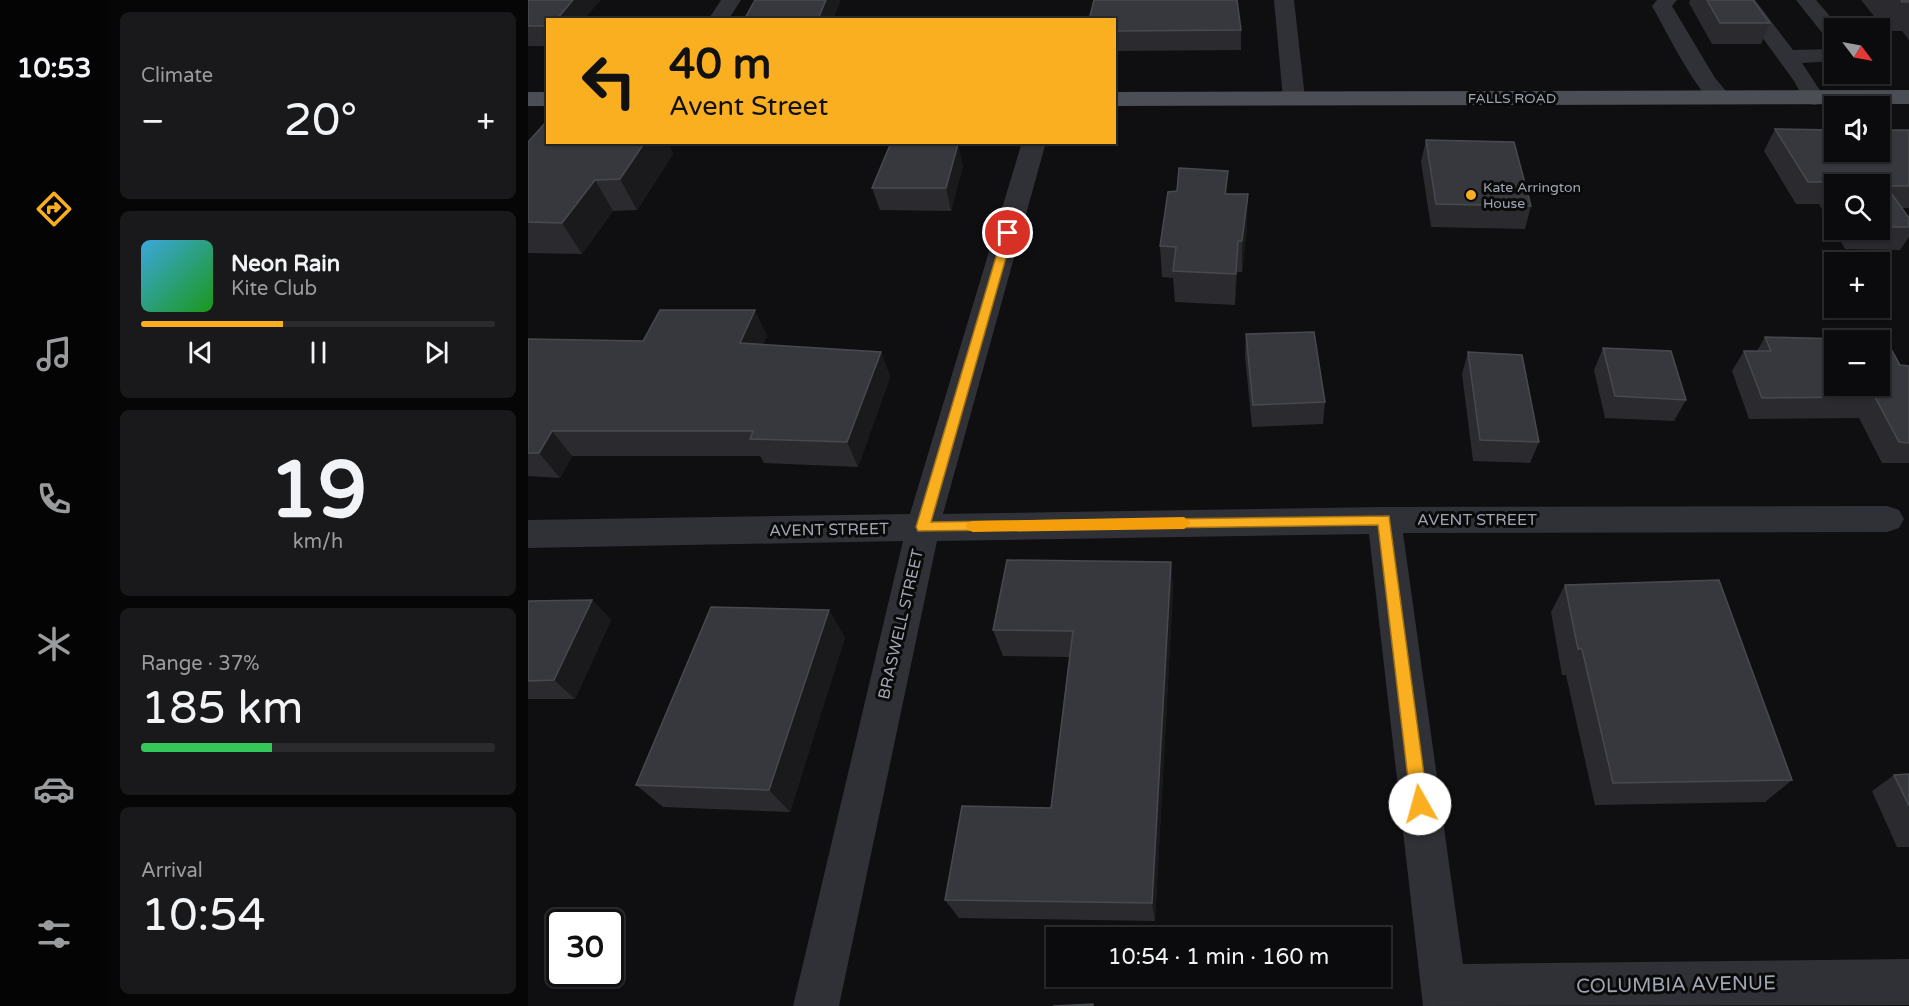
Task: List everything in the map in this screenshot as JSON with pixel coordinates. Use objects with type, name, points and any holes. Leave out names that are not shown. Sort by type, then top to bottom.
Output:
[{"type":"main road","name":"FALLS ROAD","points":[[1116,99],[1909,97]]},
{"type":"main road","points":[[528,99],[546,99]]},
{"type":"street","points":[[719,18],[731,0]]},
{"type":"street","points":[[1284,0],[1294,98]]},
{"type":"street","points":[[1667,0],[1662,6],[1706,81],[1720,98]]},
{"type":"street","points":[[1745,0],[1788,57],[1814,98]]},
{"type":"street","points":[[1806,0],[1824,22]]},
{"type":"street","points":[[1788,57],[1824,55]]},
{"type":"street","name":"BRASWELL STREET","points":[[816,1006],[922,527],[1033,144]]},
{"type":"street","name":"AVENT STREET","points":[[528,534],[1384,520],[1887,519]]},
{"type":"street","points":[[1384,520],[1444,997]]},
{"type":"street","name":"COLUMBIA AVENUE","points":[[1444,997],[1909,982]]},
{"type":"building","points":[[528,0],[573,0],[558,18],[546,18],[546,26],[528,26]]},
{"type":"building","points":[[755,0],[826,0],[818,18],[745,18]]},
{"type":"building","points":[[1094,0],[1237,0],[1241,30],[1116,31],[1116,18],[1090,18]]},
{"type":"building","points":[[1707,0],[1753,0],[1770,23],[1720,23]]},
{"type":"building","points":[[546,122],[546,144],[644,144],[620,179],[595,180],[562,223],[528,222],[528,142]]},
{"type":"building","points":[[1775,129],[1824,130],[1824,162],[1890,162],[1890,130],[1909,130],[1909,186],[1890,186],[1890,174],[1824,174],[1824,182],[1808,182]]},
{"type":"building","points":[[1426,140],[1514,142],[1531,206],[1436,204]]},
{"type":"building","points":[[958,144],[946,188],[872,188],[890,145]]},
{"type":"building","points":[[1179,168],[1228,171],[1225,194],[1248,194],[1242,241],[1238,241],[1236,274],[1173,271],[1176,247],[1160,246],[1168,192],[1177,191]]},
{"type":"building","points":[[1890,192],[1909,218],[1909,227],[1890,227]]},
{"type":"building","points":[[660,310],[755,310],[740,343],[881,352],[847,442],[750,439],[753,431],[552,431],[539,453],[528,453],[528,339],[643,341]]},
{"type":"building","points":[[1314,332],[1325,402],[1253,405],[1246,334]]},
{"type":"building","points":[[1765,337],[1824,339],[1824,396],[1890,396],[1890,347],[1900,365],[1909,366],[1909,443],[1899,442],[1875,397],[1762,398],[1744,351],[1771,351]]},
{"type":"building","points":[[1603,348],[1671,351],[1686,400],[1615,396]]},
{"type":"building","points":[[1468,352],[1522,355],[1539,442],[1480,440]]},
{"type":"building","points":[[1007,560],[1171,562],[1152,903],[945,900],[962,806],[1051,808],[1073,631],[993,630]]},
{"type":"building","points":[[1719,580],[1792,780],[1613,783],[1582,649],[1578,649],[1565,585]]},
{"type":"building","points":[[592,600],[554,680],[528,681],[528,601]]},
{"type":"building","points":[[711,607],[829,610],[769,790],[636,785]]},
{"type":"building","points":[[1909,774],[1909,806],[1894,775]]},
{"type":"building","points":[[1093,1004],[1093,1006],[1053,1006]]},
{"type":"slow traffic","points":[[973,526],[1184,523]]},
{"type":"place","name":"Kate Arrington House","points":[[1471,195]]},
{"type":"route","points":[[1008,233],[922,527],[1384,520],[1420,804]]}]
